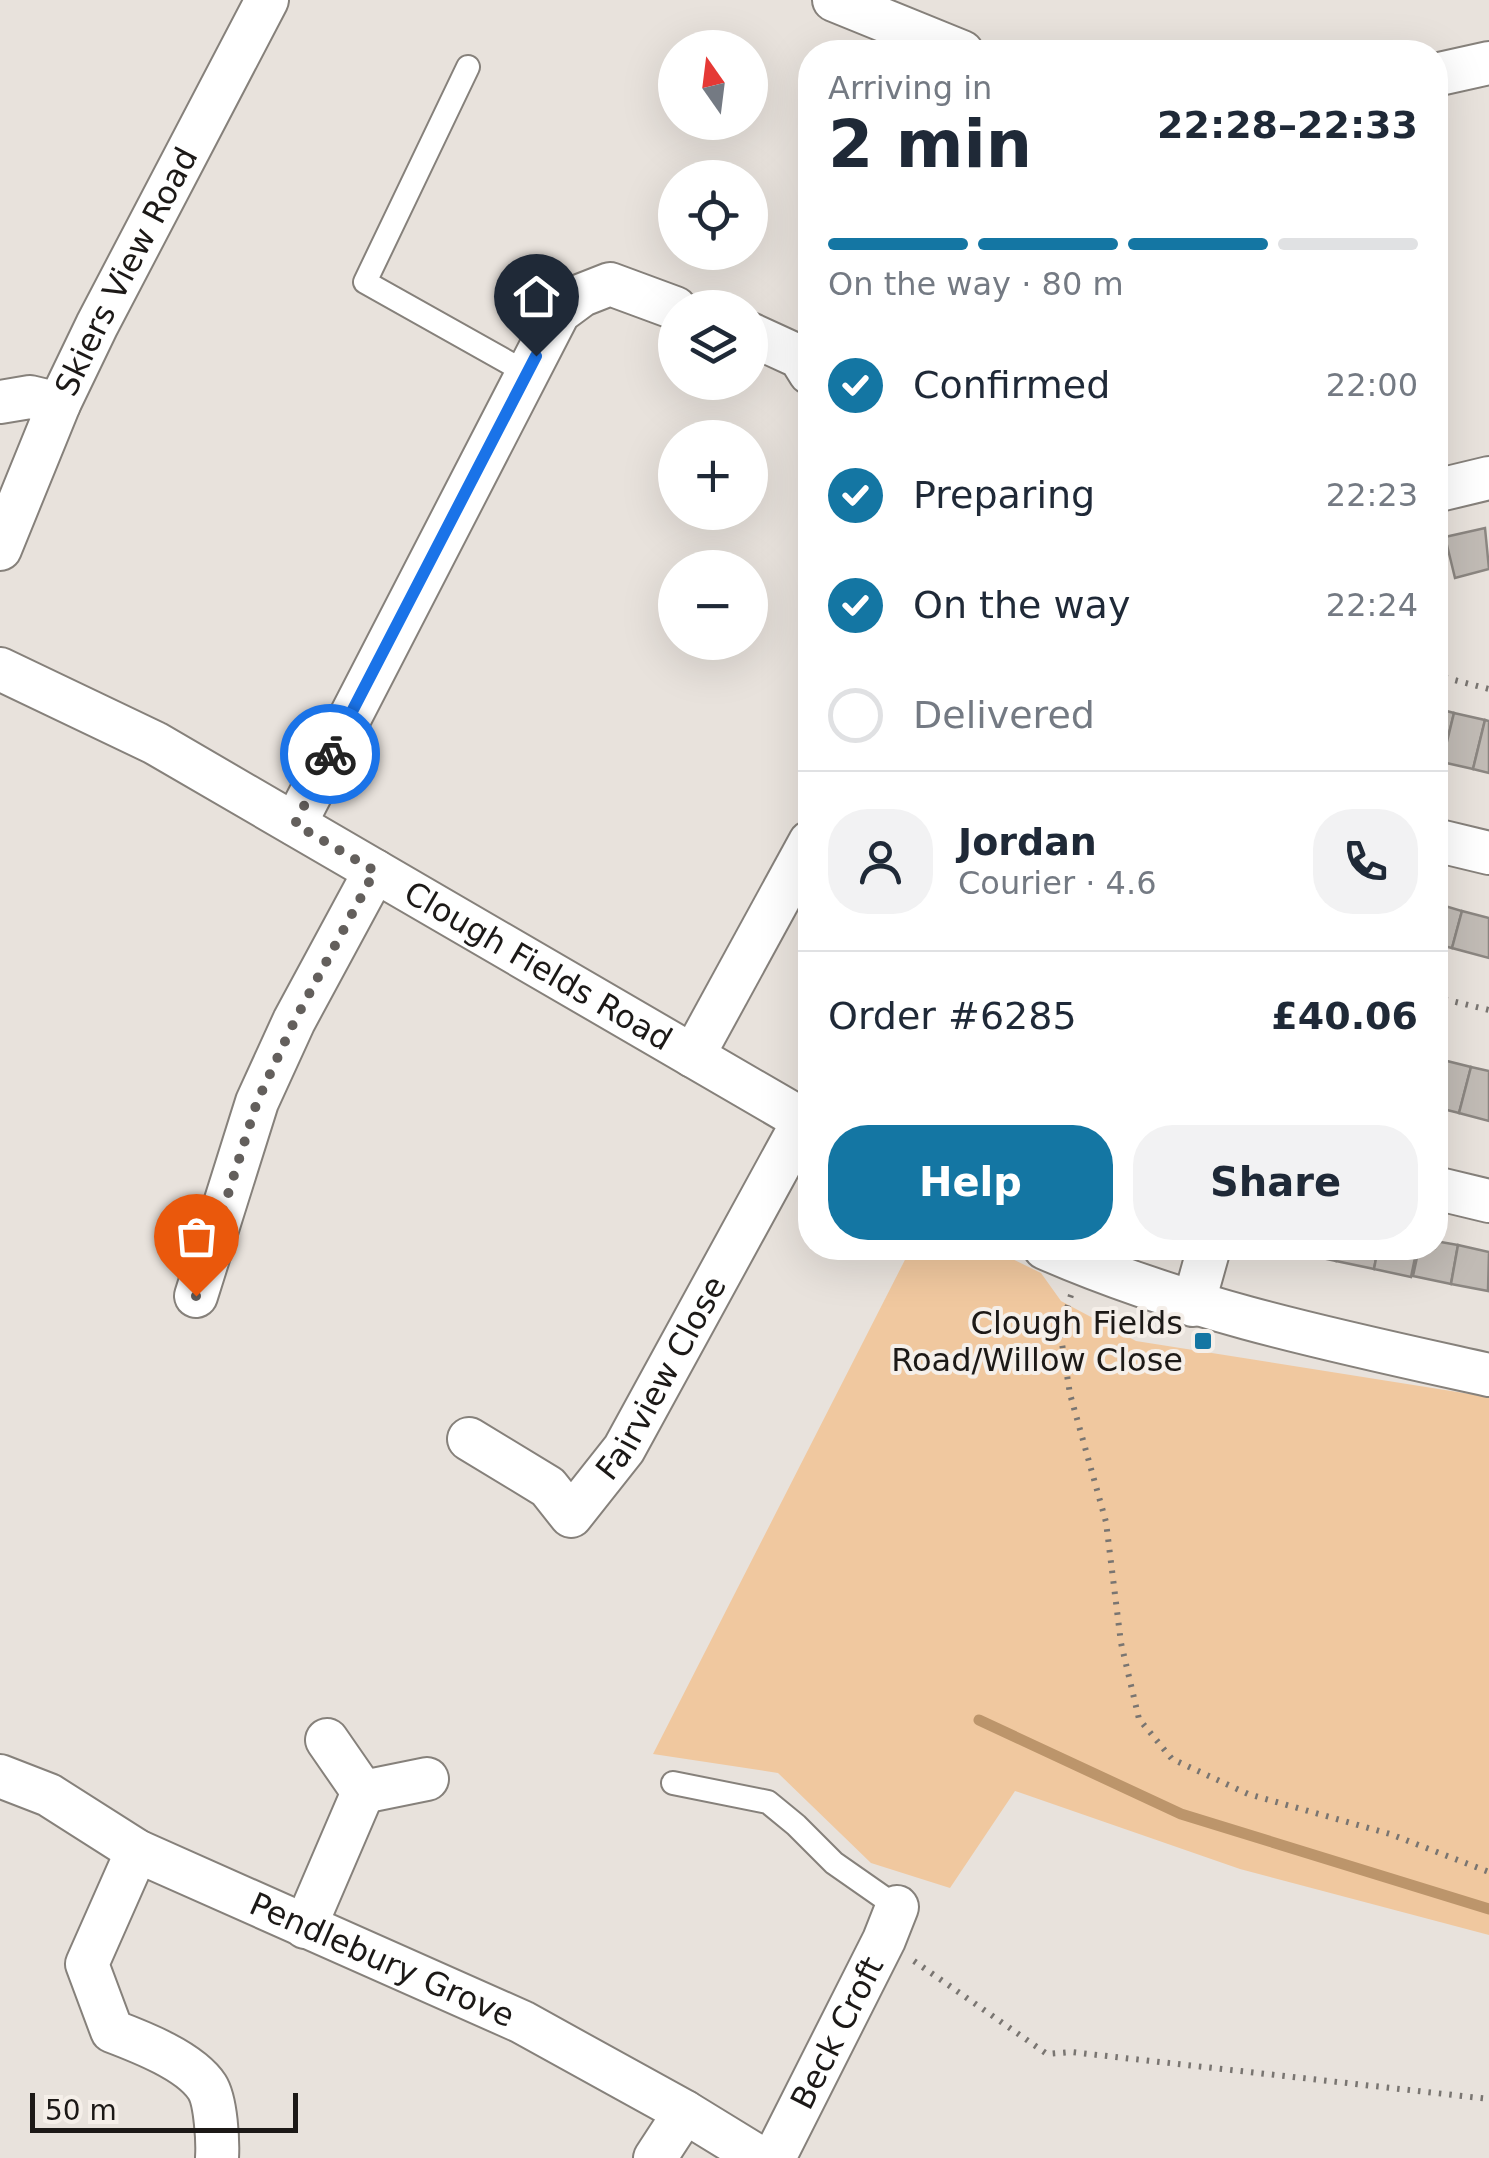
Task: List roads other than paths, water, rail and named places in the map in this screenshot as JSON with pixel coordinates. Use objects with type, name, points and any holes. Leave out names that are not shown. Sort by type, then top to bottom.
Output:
[{"type":"street","name":"Skiers View Road","points":[[0,549],[58,404],[267,0]]},
{"type":"street","points":[[834,0],[932,40]]},
{"type":"street","points":[[1448,72],[1489,62]]},
{"type":"street","points":[[295,824],[559,312],[582,295],[610,284],[658,302]]},
{"type":"street","points":[[768,342],[798,356]]},
{"type":"street","points":[[0,402],[30,397],[58,404]]},
{"type":"street","points":[[1448,488],[1489,478]]},
{"type":"street","name":"Clough Fields Road","points":[[0,669],[155,742],[798,1117]]},
{"type":"street","points":[[1448,843],[1489,853]]},
{"type":"street","points":[[693,1056],[798,864]]},
{"type":"street","points":[[196,1296],[257,1102],[294,1022],[375,871]]},
{"type":"street","name":"Fairview Close","points":[[469,1439],[548,1487],[571,1516],[624,1448],[798,1138]]},
{"type":"street","points":[[1448,1191],[1489,1201]]},
{"type":"street","points":[[1076,1260],[1193,1305],[1489,1376]]},
{"type":"street","points":[[1193,1305],[1206,1260]]},
{"type":"street","points":[[327,1740],[363,1792]]},
{"type":"street","name":"Pendlebury Grove","points":[[0,1776],[48,1795],[137,1850],[522,2022],[760,2158]]},
{"type":"street","points":[[363,1792],[427,1780]]},
{"type":"street","points":[[305,1927],[363,1792]]},
{"type":"street","points":[[137,1850],[87,1964],[112,2031],[166,2052],[208,2088],[218,2141],[217,2158]]},
{"type":"street","name":"Beck Croft","points":[[774,2158],[890,1924]]},
{"type":"street","points":[[654,2158],[685,2112]]},
{"type":"lane","points":[[468,66],[365,282],[527,373]]},
{"type":"lane","points":[[673,1783],[768,1802],[834,1863],[890,1924]]},
{"type":"waterway","points":[[979,1720],[1181,1814],[1489,1909]]},
{"type":"place","name":"Clough Fields Road/Willow Close","points":[[1203,1341]]}]
